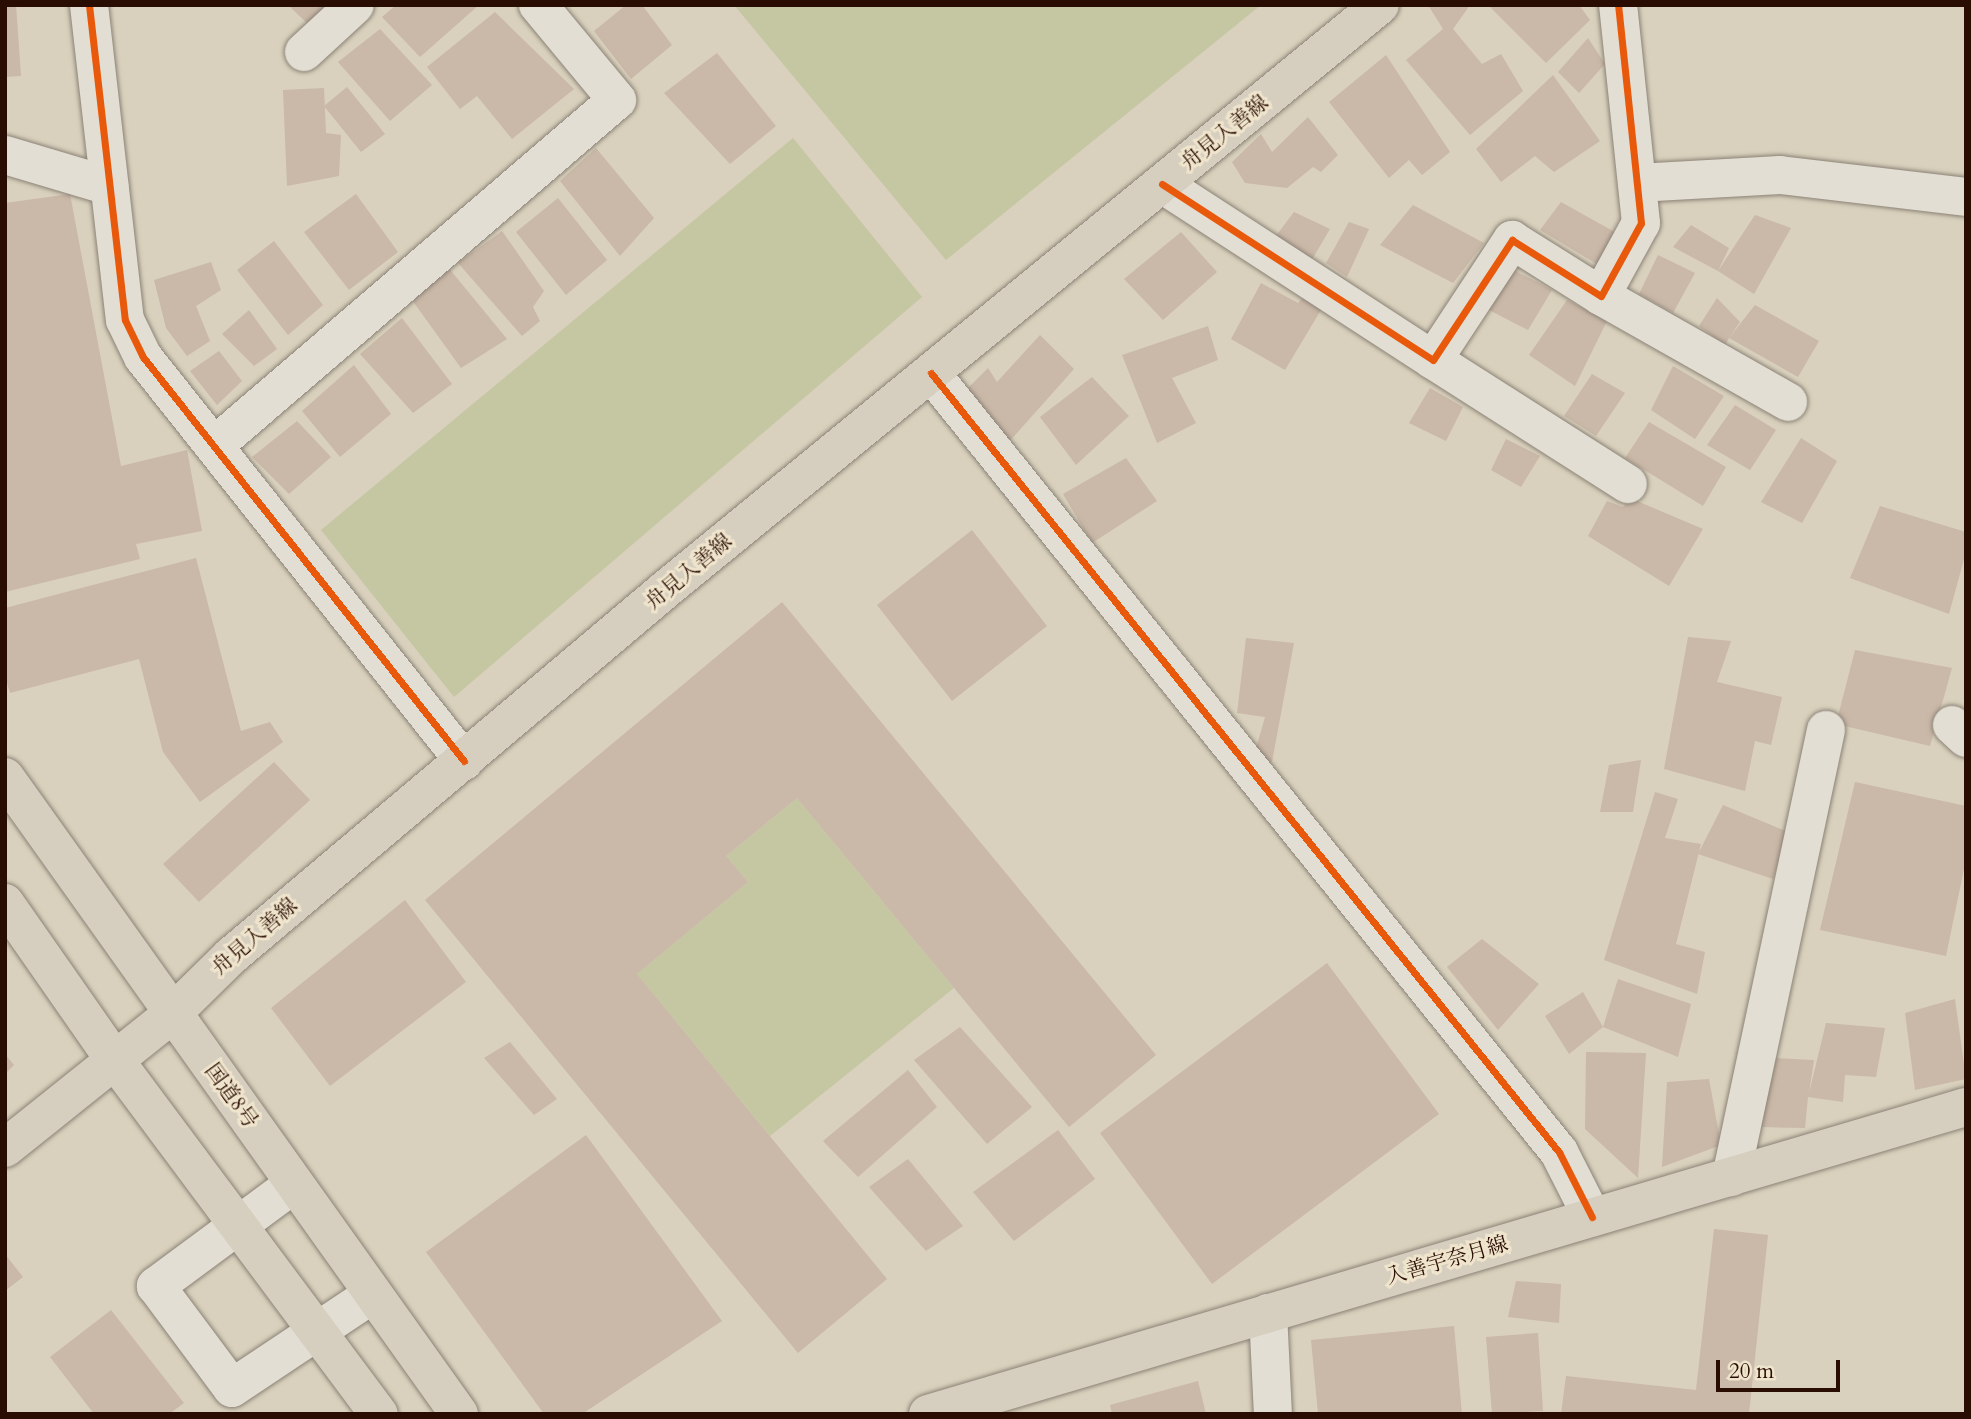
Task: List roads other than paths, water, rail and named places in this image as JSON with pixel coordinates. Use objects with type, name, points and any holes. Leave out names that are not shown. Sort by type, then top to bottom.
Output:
[{"type":"main road","name":"舟見入善線","points":[[5,1147],[172,1014],[231,956],[464,761],[1380,5]]},
{"type":"main road","name":"国道8号","points":[[5,777],[459,1414]]},
{"type":"main road","points":[[5,903],[114,1059],[379,1414]]},
{"type":"main road","name":"入善宇奈月線","points":[[928,1414],[1966,1107]]},
{"type":"street","points":[[89,5],[125,320],[143,357],[464,761]]},
{"type":"street","points":[[304,52],[355,5]]},
{"type":"street","points":[[214,446],[617,100],[538,5]]},
{"type":"street","points":[[1601,296],[1641,223],[1618,5]]},
{"type":"street","points":[[5,155],[109,186]]},
{"type":"street","points":[[1637,183],[1780,175],[1966,197]]},
{"type":"street","points":[[1162,184],[1628,484]]},
{"type":"street","points":[[1433,360],[1512,240],[1601,296],[1788,402]]},
{"type":"street","points":[[931,373],[1559,1152],[1592,1217]]},
{"type":"street","points":[[1731,1177],[1826,730]]},
{"type":"street","points":[[294,1184],[156,1286],[232,1388],[373,1294]]},
{"type":"street","points":[[1268,1313],[1273,1414]]}]
